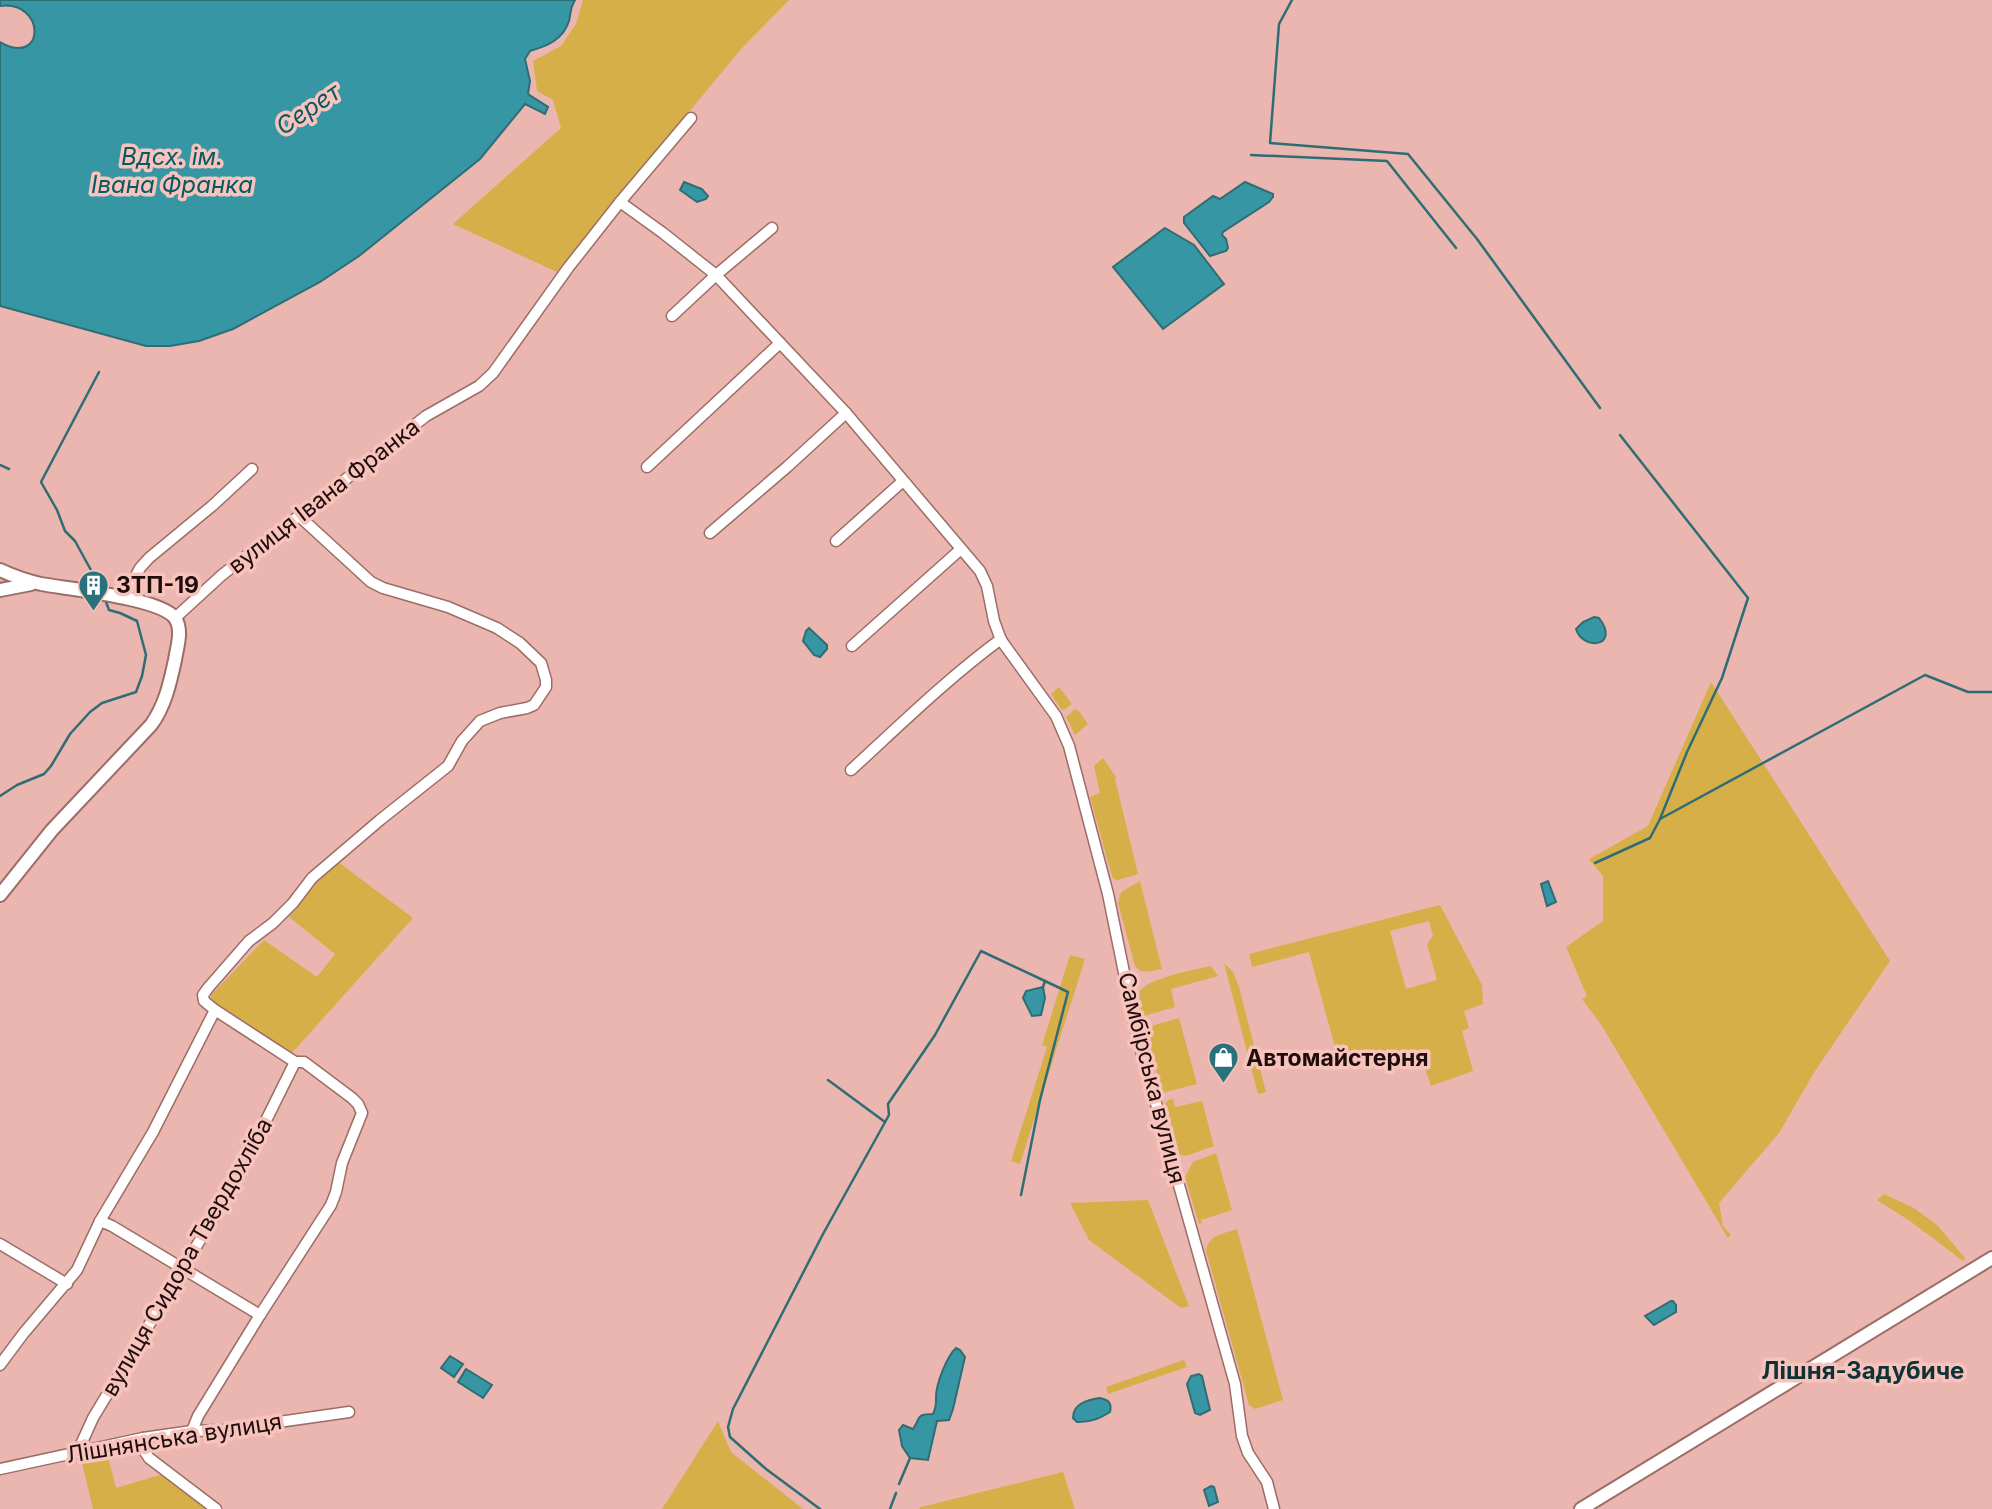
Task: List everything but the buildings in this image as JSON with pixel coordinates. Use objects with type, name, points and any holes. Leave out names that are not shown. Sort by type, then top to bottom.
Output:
[{"type":"main road","points":[[0,570],[38,583],[124,598],[163,609],[175,618],[179,630],[170,683],[155,720],[145,734],[52,830],[0,895]]},
{"type":"main road","points":[[0,590],[38,583]]},
{"type":"main road","points":[[1581,1509],[1992,1258]]},
{"type":"street","name":"вулиця Івана Франка","points":[[175,618],[222,575],[426,416],[479,386],[493,373],[620,202],[691,118]]},
{"type":"street","name":"Самбірська вулиця","points":[[620,202],[716,275],[846,413],[981,571],[1001,639],[1056,716],[1069,746],[1108,894],[1137,1036],[1235,1384],[1242,1436],[1248,1453],[1267,1482],[1274,1509]]},
{"type":"street","points":[[672,316],[772,228]]},
{"type":"street","points":[[647,467],[780,344]]},
{"type":"street","points":[[710,533],[846,413]]},
{"type":"street","points":[[124,598],[149,558],[252,469]]},
{"type":"street","points":[[836,541],[903,481]]},
{"type":"street","points":[[192,1431],[198,1416],[260,1315],[331,1205],[342,1163],[362,1113],[359,1104],[304,1062],[295,1062],[215,1010],[204,1001],[203,995],[249,941],[293,903],[312,878],[448,766],[462,741],[480,721],[500,712],[534,705],[546,687],[541,663],[520,643],[479,619],[371,582],[299,516]]},
{"type":"street","points":[[852,646],[961,549]]},
{"type":"street","points":[[851,770],[939,689],[1001,639]]},
{"type":"street","points":[[0,1365],[76,1270],[100,1221],[153,1132],[215,1010]]},
{"type":"street","name":"вулиця Сидора Твердохліба","points":[[78,1451],[93,1418],[238,1177],[295,1062]]},
{"type":"street","points":[[100,1221],[260,1315]]},
{"type":"street","points":[[0,1244],[67,1284]]},
{"type":"street","name":"Лішнянська вулиця","points":[[0,1469],[143,1438],[349,1412]]},
{"type":"street","points":[[143,1438],[145,1452],[149,1458],[216,1509]]},
{"type":"shaded area","points":[[583,0],[789,0],[741,49],[557,272],[453,224],[561,128],[553,100],[537,91],[533,61],[561,46],[576,24]]},
{"type":"shaded area","points":[[1711,682],[1890,961],[1815,1071],[1779,1133],[1719,1203],[1723,1226],[1731,1235],[1728,1238],[1602,1026],[1582,999],[1587,996],[1566,947],[1603,921],[1603,876],[1589,859],[1648,826]]},
{"type":"shaded area","points":[[1059,687],[1072,704],[1064,710],[1051,694]]},
{"type":"shaded area","points":[[1075,709],[1088,724],[1075,735],[1066,717]]},
{"type":"shaded area","points":[[1103,758],[1116,777],[1138,874],[1118,880],[1112,876],[1090,797],[1100,793],[1094,766]]},
{"type":"shaded area","points":[[338,862],[413,918],[292,1053],[217,1004],[211,995],[264,940],[317,977],[335,954],[289,917],[316,883]]},
{"type":"shaded area","points":[[1140,881],[1162,969],[1141,971],[1135,966],[1118,903],[1121,892]]},
{"type":"shaded area","points":[[1440,905],[1482,985],[1483,1004],[1464,1011],[1469,1028],[1462,1031],[1473,1071],[1431,1086],[1420,1054],[1415,1049],[1341,1069],[1309,952],[1252,967],[1249,954]],"holes":[[[1429,921],[1433,936],[1427,944],[1437,980],[1406,989],[1390,931]]]},
{"type":"shaded area","points":[[1070,955],[1085,959],[1020,1164],[1011,1161],[1047,1047],[1042,1045]]},
{"type":"shaded area","points":[[1224,963],[1233,972],[1239,987],[1266,1092],[1258,1094]]},
{"type":"shaded area","points":[[1211,966],[1218,976],[1171,989],[1175,1007],[1141,1017],[1136,1000],[1145,986],[1180,973]]},
{"type":"shaded area","points":[[1179,1018],[1197,1084],[1162,1093],[1144,1028]]},
{"type":"shaded area","points":[[1173,1099],[1175,1107],[1202,1101],[1214,1146],[1186,1156],[1180,1155],[1165,1104]]},
{"type":"shaded area","points":[[1216,1153],[1232,1210],[1201,1220],[1202,1223],[1199,1224],[1185,1177],[1193,1162]]},
{"type":"shaded area","points":[[1884,1194],[1914,1208],[1937,1225],[1965,1258],[1963,1261],[1877,1200]]},
{"type":"shaded area","points":[[1148,1200],[1189,1306],[1181,1308],[1089,1240],[1070,1203]]},
{"type":"shaded area","points":[[1237,1229],[1283,1400],[1255,1409],[1249,1405],[1206,1251],[1213,1238]]},
{"type":"shaded area","points":[[1184,1360],[1187,1367],[1108,1394],[1106,1387]]},
{"type":"shaded area","points":[[718,1421],[731,1452],[803,1509],[662,1509]]},
{"type":"shaded area","points":[[107,1453],[116,1488],[163,1474],[210,1509],[93,1509],[81,1459]]},
{"type":"shaded area","points":[[1063,1472],[1075,1509],[919,1509],[921,1507]]},
{"type":"water","name":"Вдсх. ім. Івана Франка","points":[[0,0],[575,0],[569,21],[559,38],[530,51],[525,59],[530,81],[528,94],[548,107],[545,114],[525,104],[480,159],[359,256],[320,282],[233,329],[199,341],[170,346],[146,346],[0,306],[0,42],[15,48],[26,46],[32,40],[34,31],[26,13],[15,7],[0,6]]},
{"type":"water","points":[[684,182],[702,189],[708,196],[706,199],[697,202],[680,190]]},
{"type":"water","points":[[1245,182],[1273,194],[1273,197],[1223,232],[1228,248],[1210,256],[1184,223],[1184,217],[1213,196],[1220,199]]},
{"type":"water","points":[[1165,228],[1194,245],[1224,284],[1163,329],[1113,267]]},
{"type":"water","points":[[1594,617],[1599,618],[1605,627],[1606,635],[1598,643],[1586,641],[1576,629]]},
{"type":"water","points":[[809,628],[827,645],[820,657],[814,655],[803,641]]},
{"type":"water","points":[[1548,881],[1556,902],[1547,906],[1541,884]]},
{"type":"water","points":[[1043,987],[1045,998],[1041,1015],[1032,1016],[1023,998],[1026,991]]},
{"type":"water","points":[[1671,1301],[1676,1305],[1676,1312],[1654,1325],[1645,1316]]},
{"type":"water","points":[[956,1348],[965,1357],[949,1420],[937,1421],[928,1460],[910,1458],[902,1446],[899,1430],[903,1425],[913,1429],[921,1416],[933,1414],[940,1378]]},
{"type":"water","points":[[450,1356],[463,1364],[454,1377],[441,1368]]},
{"type":"water","points":[[466,1369],[492,1385],[483,1398],[458,1382]]},
{"type":"water","points":[[1191,1376],[1202,1376],[1210,1410],[1200,1415],[1195,1413],[1187,1384]]},
{"type":"water","points":[[1100,1398],[1109,1402],[1110,1412],[1087,1421],[1077,1422],[1073,1418],[1078,1406]]},
{"type":"water","points":[[1214,1487],[1218,1502],[1209,1506],[1204,1490]]},
{"type":"waterway","points":[[1292,0],[1279,24],[1270,143],[1408,154],[1477,239],[1600,408]]},
{"type":"waterway","points":[[1251,155],[1387,161],[1456,248]]},
{"type":"waterway","name":"Серет","points":[[98,583],[75,541],[65,531],[41,482],[99,372]]},
{"type":"waterway","points":[[1620,435],[1748,598],[1722,678],[1687,752],[1660,819]]},
{"type":"waterway","name":"Серет","points":[[0,465],[9,469]]},
{"type":"waterway","name":"Серет","points":[[0,796],[17,785],[44,774],[70,734],[90,712],[102,703],[136,692],[146,655],[137,621],[109,610],[106,602]]},
{"type":"waterway","points":[[1595,863],[1650,838],[1660,819],[1925,675],[1968,692],[1992,692]]},
{"type":"waterway","points":[[820,1509],[766,1469],[730,1437],[728,1427],[733,1409],[823,1234],[889,1115],[888,1104],[935,1035],[981,951],[1045,981],[1043,987]]},
{"type":"waterway","points":[[1021,1195],[1040,1100],[1068,992],[1045,981]]},
{"type":"waterway","points":[[828,1080],[885,1122]]},
{"type":"waterway","points":[[899,1484],[910,1458]]},
{"type":"waterway","points":[[890,1509],[896,1493]]},
{"type":"place","name":"ЗТП-19","points":[[93,612]]},
{"type":"place","name":"Автомайстерня","points":[[1223,1085]]},
{"type":"district","name":"Лішня-Задубиче","points":[[1863,1370]]}]
